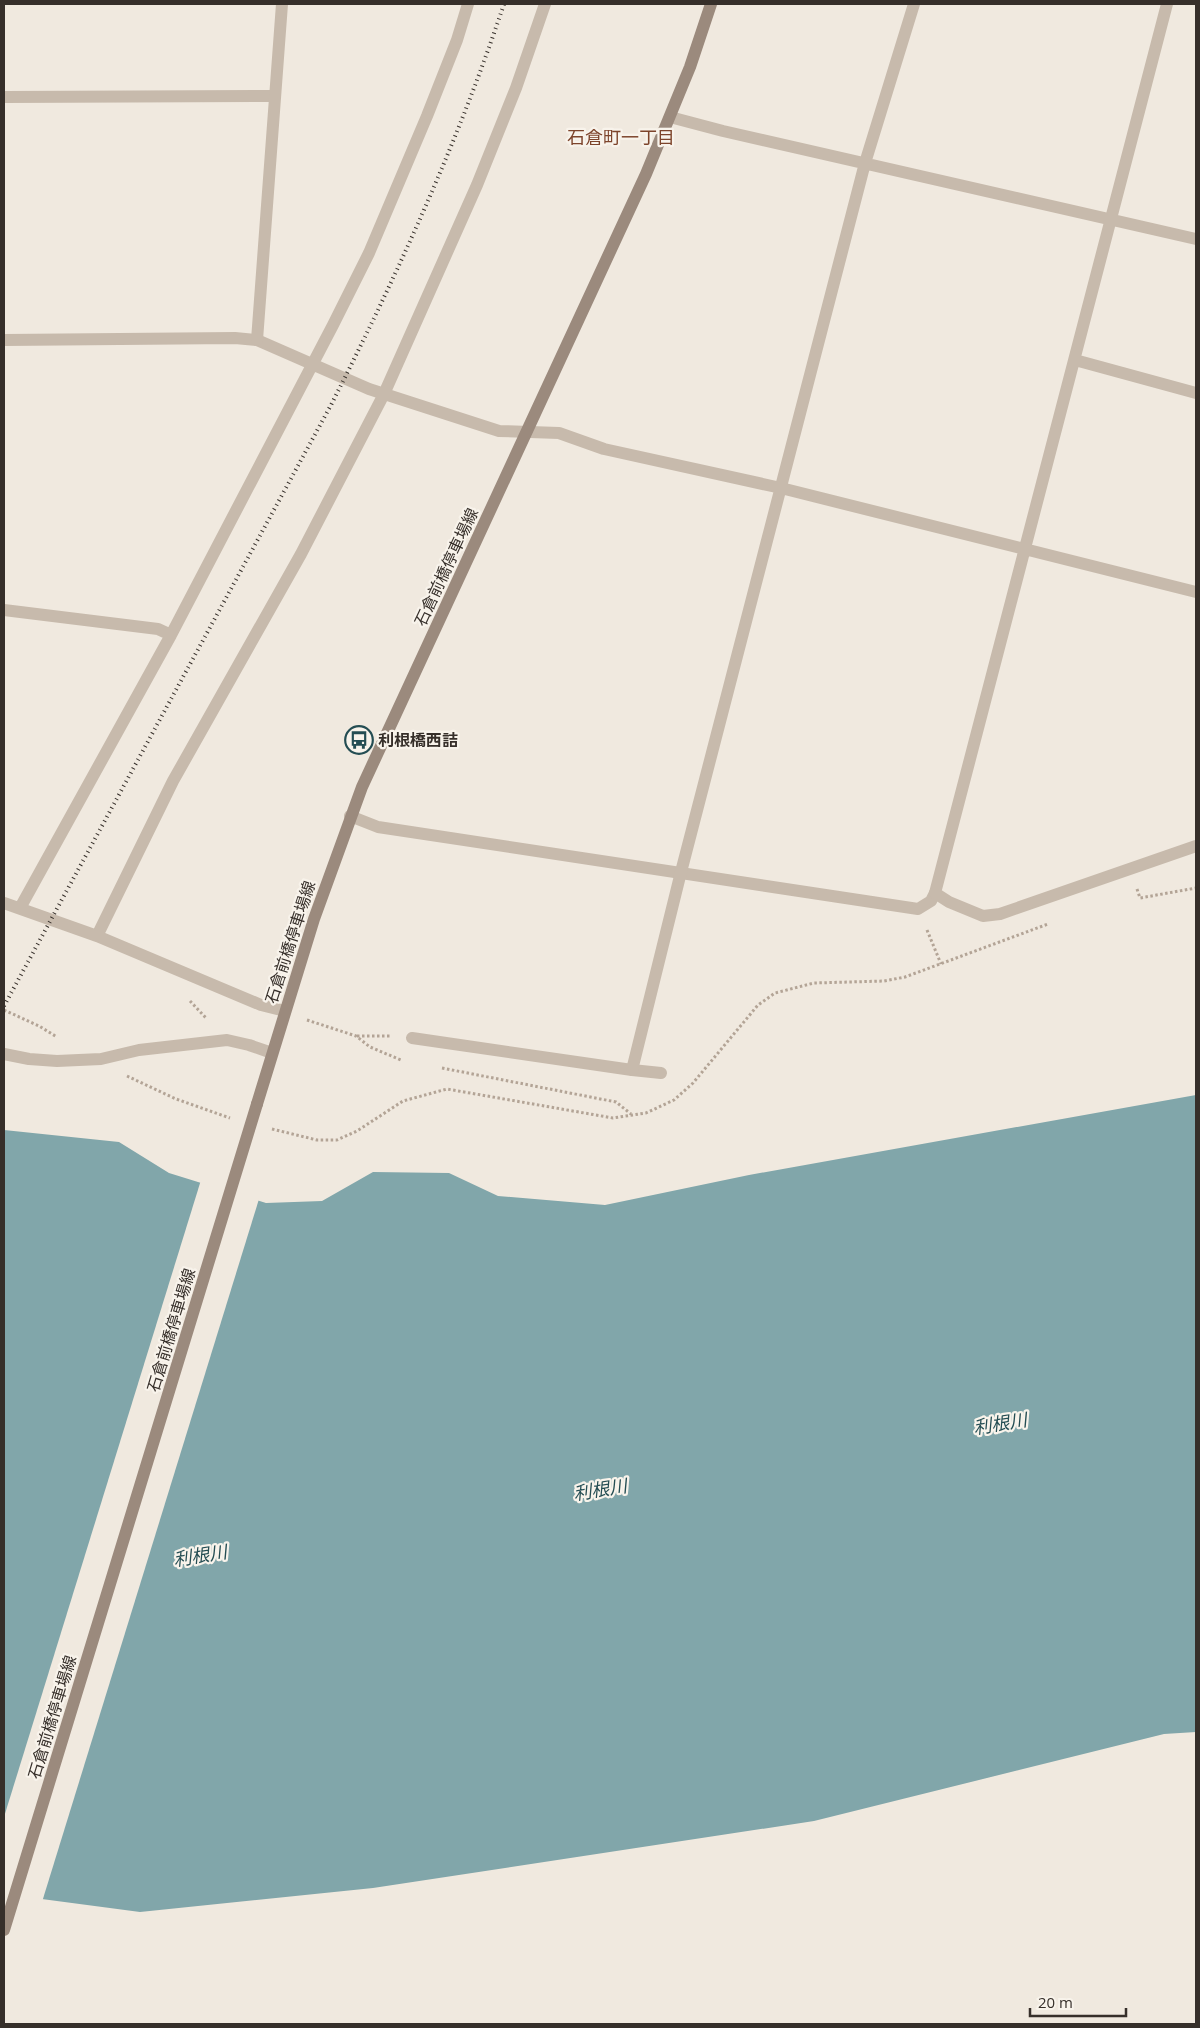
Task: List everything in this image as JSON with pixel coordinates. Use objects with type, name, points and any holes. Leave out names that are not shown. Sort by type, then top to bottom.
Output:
[{"type":"main road","name":"石倉前橋停車場線","points":[[4,1930],[285,1011],[314,919],[350,816],[375,757],[646,174],[690,67],[711,4]]},
{"type":"street","points":[[257,340],[282,4]]},
{"type":"street","points":[[20,908],[171,635],[314,364],[369,253],[427,116],[457,40],[468,4]]},
{"type":"street","points":[[96,936],[173,781],[301,554],[384,394],[477,185],[516,88],[545,4]]},
{"type":"street","points":[[632,1070],[681,872],[865,163],[914,4]]},
{"type":"street","points":[[350,816],[378,827],[918,909],[931,901],[935,893],[1076,360],[1168,4]]},
{"type":"street","points":[[4,97],[274,96]]},
{"type":"street","points":[[670,117],[1196,239]]},
{"type":"street","points":[[4,340],[235,338],[257,340],[369,389],[499,431],[559,433],[604,449],[781,488],[1196,592]]},
{"type":"street","points":[[1076,360],[1196,393]]},
{"type":"street","points":[[4,610],[158,629],[171,635]]},
{"type":"street","points":[[935,893],[948,902],[983,916],[1000,914],[1196,846]]},
{"type":"street","points":[[4,903],[96,936],[261,1005],[285,1011]]},
{"type":"street","points":[[412,1038],[632,1070],[661,1072]]},
{"type":"street","points":[[4,1054],[28,1059],[57,1061],[101,1059],[139,1050],[227,1040],[249,1045],[272,1054]]},
{"type":"path","points":[[1136,888],[1140,898],[1196,888]]},
{"type":"path","points":[[925,924],[941,964]]},
{"type":"path","points":[[4,1010],[60,1038]]},
{"type":"path","points":[[356,1036],[380,1035],[412,1038]]},
{"type":"water","name":"利根川","points":[[1196,1095],[1196,1732],[1164,1734],[814,1821],[373,1888],[140,1912],[4,1894],[4,1130],[119,1142],[169,1173],[266,1203],[322,1201],[373,1172],[449,1173],[498,1196],[605,1205],[749,1175]]},
{"type":"pier","points":[[201,1180],[259,1199],[42,1902],[4,1897],[4,1817]]},
{"type":"railway","points":[[4,1006],[331,405],[425,208],[467,107],[504,4]]},
{"type":"place","name":"利根橋西詰","points":[[359,740]]},
{"type":"district","name":"石倉町一丁目","points":[[621,137]]}]
